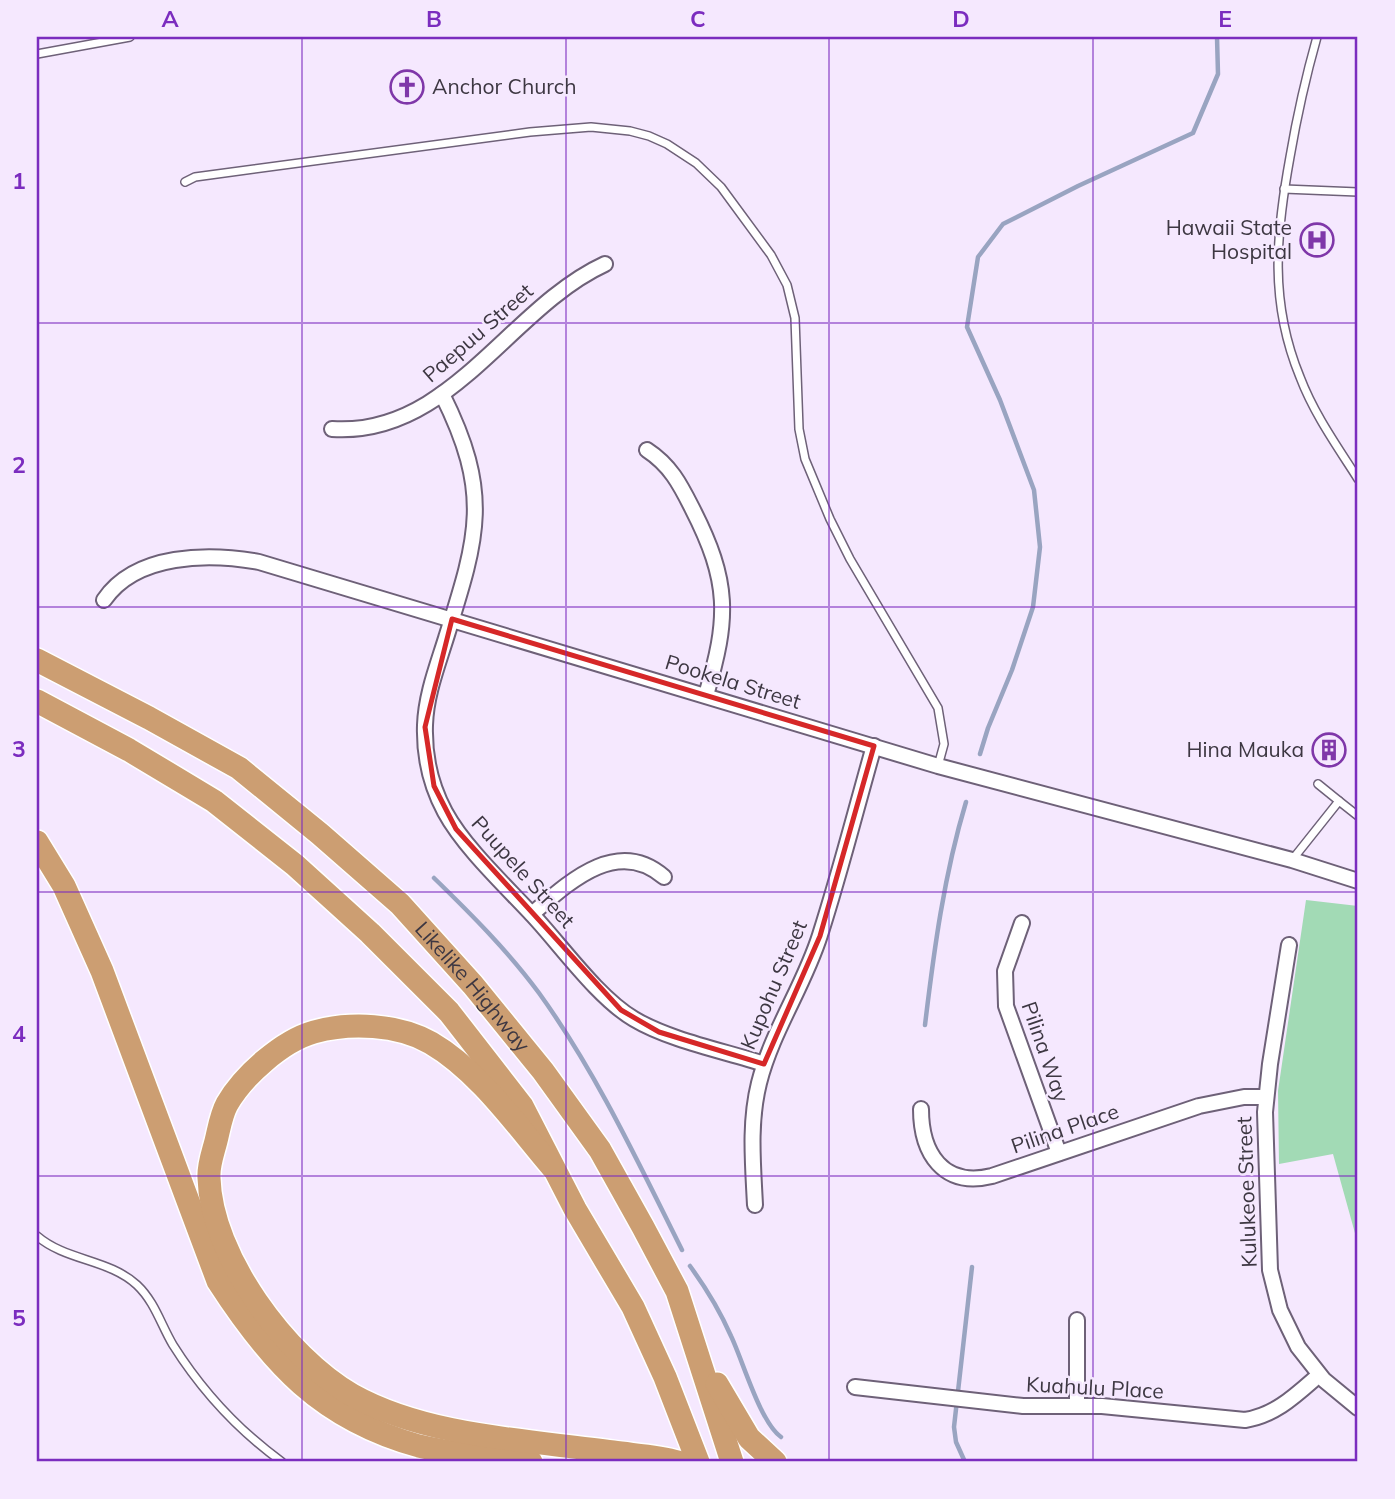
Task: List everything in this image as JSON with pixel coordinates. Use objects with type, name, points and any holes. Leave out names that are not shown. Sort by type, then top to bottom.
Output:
[{"type":"highway","name":"Likelike Highway","points":[[37,660],[239,768],[400,904],[473,985],[543,1071],[600,1150],[677,1292],[733,1462]]},
{"type":"highway","name":"Likelike Highway","points":[[37,701],[214,801],[295,865],[370,933],[449,1012],[522,1106],[553,1168],[633,1307],[665,1377],[698,1462]]},
{"type":"highway","points":[[37,842],[64,886],[102,971],[218,1281],[248,1327],[282,1367],[322,1402],[369,1427],[419,1446],[530,1462]]},
{"type":"highway","points":[[553,1168],[464,1066],[430,1042],[394,1029],[351,1026],[312,1032],[278,1051],[246,1077],[226,1106],[208,1176],[218,1226],[241,1278],[272,1325],[311,1364],[351,1395],[405,1419],[461,1432],[678,1462]]},
{"type":"highway","points":[[698,1352],[749,1438],[775,1462]]},
{"type":"street","name":"Paepuu Street","points":[[332,429],[359,429],[383,425],[442,394],[469,374],[562,289],[605,264]]},
{"type":"street","name":"Puupele Street","points":[[442,394],[466,446],[475,508],[469,562],[427,707],[425,727],[428,766],[439,801],[456,829],[611,1001],[632,1018],[659,1032],[764,1064]]},
{"type":"street","points":[[647,450],[675,475],[703,528],[716,565],[722,600],[722,634],[706,695]]},
{"type":"street","name":"Pookela Street","points":[[104,600],[123,580],[149,568],[183,559],[220,557],[258,562],[938,766],[1292,860],[1358,881]]},
{"type":"street","name":"Kupohu Street","points":[[755,1205],[752,1118],[764,1064],[806,974],[820,936],[873,746]]},
{"type":"street","points":[[532,914],[574,878],[604,865],[637,862],[651,867],[664,877]]},
{"type":"street","name":"Pilina Way","points":[[1022,923],[1005,971],[1006,1006],[1059,1153]]},
{"type":"street","name":"Kulukeoe Street","points":[[1289,945],[1266,1097],[1265,1151],[1270,1270],[1273,1290],[1298,1347],[1320,1375],[1358,1408]]},
{"type":"street","name":"Pilina Place","points":[[921,1109],[922,1130],[931,1156],[944,1170],[961,1178],[972,1179],[992,1176],[1199,1106],[1244,1097],[1266,1097]]},
{"type":"street","points":[[1077,1320],[1077,1406]]},
{"type":"street","name":"Kuahulu Place","points":[[855,1387],[1023,1406],[1125,1407],[1245,1420],[1269,1414],[1279,1408],[1320,1375]]},
{"type":"lane","points":[[37,54],[131,37]]},
{"type":"lane","points":[[1317,37],[1298,110],[1284,189],[1277,280],[1285,332],[1308,397],[1358,479]]},
{"type":"lane","points":[[184,181],[194,177],[572,128],[611,127],[630,131],[667,144],[689,158],[709,174],[771,256],[787,285],[795,318],[799,429],[805,459],[850,559],[934,699],[944,744],[938,766]]},
{"type":"lane","points":[[1284,189],[1358,192]]},
{"type":"lane","points":[[1318,784],[1358,816]]},
{"type":"lane","points":[[1292,860],[1339,802]]},
{"type":"lane","points":[[37,1236],[61,1251],[118,1272],[137,1285],[150,1301],[171,1342],[204,1390],[244,1432],[282,1462]]},
{"type":"highlighted area","points":[[452,619],[874,746],[820,936],[764,1064],[659,1032],[621,1010],[456,829],[434,786],[425,727]]},
{"type":"green space","points":[[1306,900],[1358,906],[1358,1244],[1333,1154],[1279,1164],[1278,1091]]},
{"type":"waterway","points":[[980,754],[1033,607],[1040,547],[1034,490],[1000,400],[967,327],[978,257],[1003,224],[1193,133],[1218,74],[1217,37]]},
{"type":"waterway","points":[[925,1025],[946,885],[966,802]]},
{"type":"waterway","points":[[434,878],[515,962],[560,1023],[615,1118],[682,1250]]},
{"type":"waterway","points":[[690,1266],[722,1318],[766,1418],[781,1437]]},
{"type":"waterway","points":[[965,1462],[956,1442],[954,1427],[972,1267]]},
{"type":"place","name":"Anchor Church","points":[[407,87]]},
{"type":"place","name":"Hawaii State Hospital","points":[[1317,240]]},
{"type":"place","name":"Hina Mauka","points":[[1329,750]]}]
